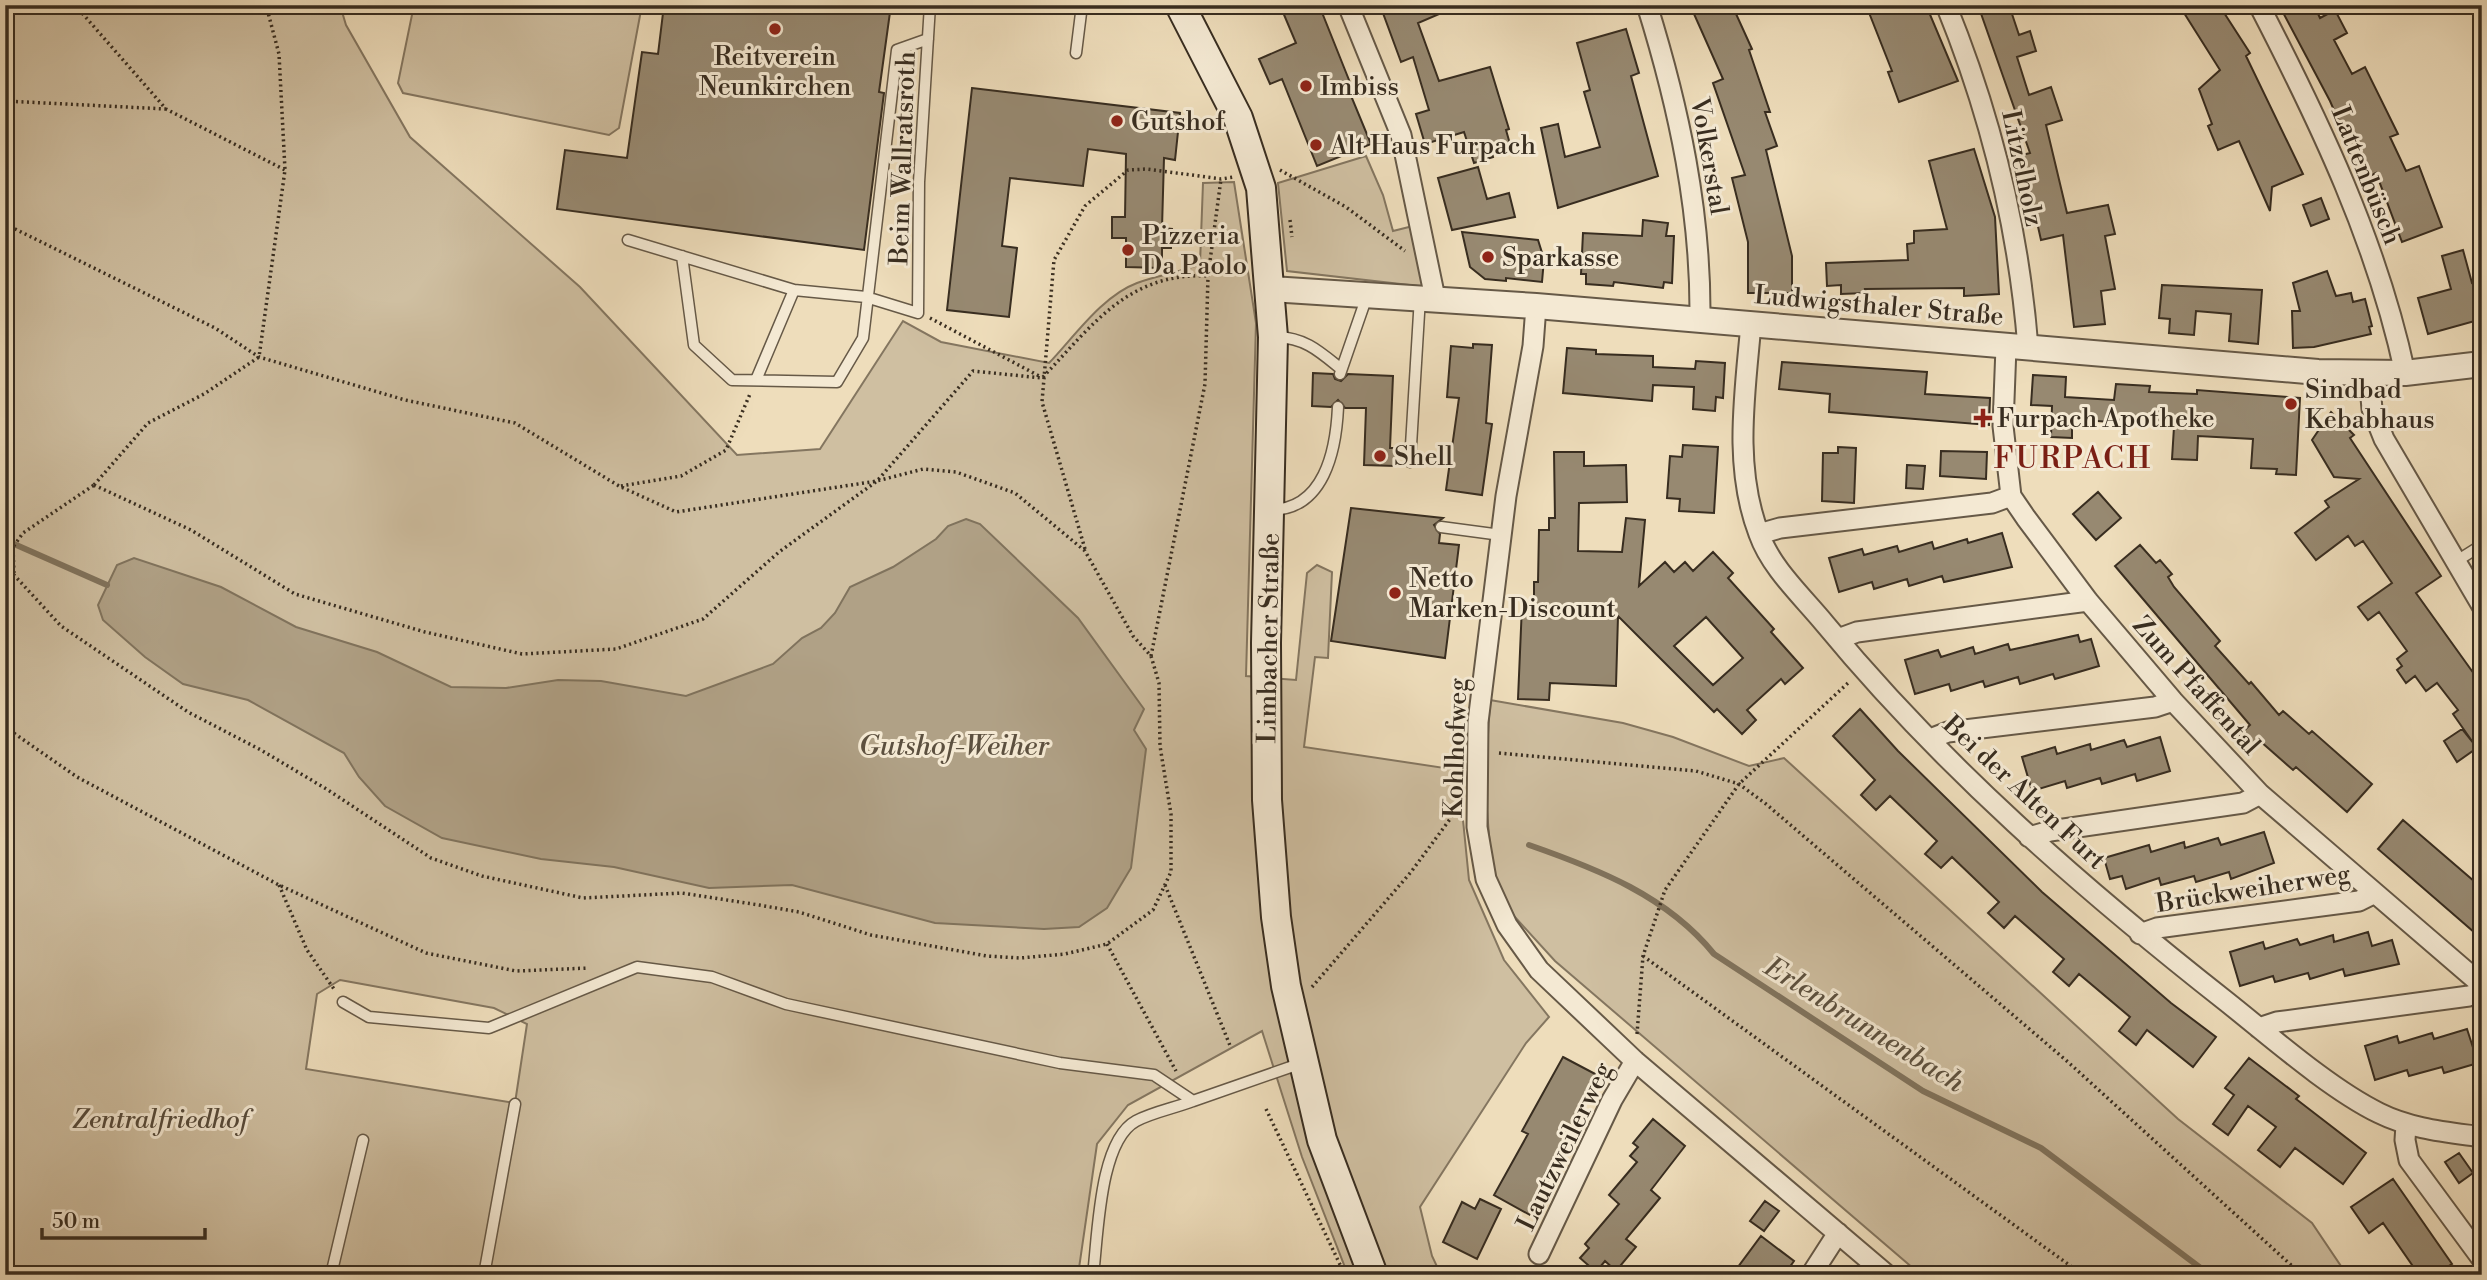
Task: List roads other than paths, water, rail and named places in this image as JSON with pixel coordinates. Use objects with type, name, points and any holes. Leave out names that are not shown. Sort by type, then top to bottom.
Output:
[{"type":"main road","name":"Limbacher Straße","points":[[1180,5],[1271,178],[1273,337],[1267,800],[1276,917],[1286,986],[1322,1140],[1373,1275]]},
{"type":"street","points":[[1348,5],[1401,135],[1431,270],[1427,298]]},
{"type":"street","name":"Volkerstal","points":[[1647,5],[1684,136],[1697,234],[1700,319]]},
{"type":"street","name":"Litzelholz","points":[[1946,5],[1969,61],[1990,129],[2025,310],[2017,347]]},
{"type":"street","name":"Lattenbüsch","points":[[2259,5],[2307,99],[2354,207],[2372,256],[2405,373]]},
{"type":"street","name":"Ludwigsthaler Straße","points":[[1271,289],[1368,293],[1536,306],[2369,375],[2482,364]]},
{"type":"street","name":"Kohlhofweg","points":[[1536,306],[1533,346],[1502,535],[1476,751],[1477,827],[1486,879],[1507,925],[1539,970],[1635,1061],[1887,1275]]},
{"type":"street","name":"Bei der Alten Furt","points":[[1751,324],[1743,449],[1747,488],[1759,534],[1772,560],[1862,670],[2029,837],[2140,934],[2259,1028],[2378,1113],[2406,1125],[2482,1137]]},
{"type":"street","name":"Zum Pfaffental","points":[[2017,347],[2003,426],[2011,496],[2088,601],[2173,701],[2260,794],[2373,894],[2482,985]]},
{"type":"street","points":[[2369,375],[2372,409],[2384,439],[2482,606]]},
{"type":"street","points":[[1759,534],[1780,528],[1992,503],[2011,496]]},
{"type":"street","points":[[1838,639],[1857,632],[2088,601]]},
{"type":"street","points":[[1930,739],[1948,732],[2155,707],[2173,701]]},
{"type":"street","points":[[2029,837],[2050,831],[2243,803],[2260,794]]},
{"type":"street","name":"Brückweiherweg","points":[[2140,934],[2157,928],[2359,901],[2373,894]]},
{"type":"street","points":[[2259,1028],[2277,1022],[2469,996],[2482,991]]},
{"type":"street","name":"Lautzweilerweg","points":[[1539,1254],[1612,1100],[1635,1061]]},
{"type":"street","points":[[2406,1125],[2409,1160],[2482,1259]]},
{"type":"street","points":[[1811,1275],[1838,1233]]},
{"type":"lane","name":"Beim Wallratsroth","points":[[866,297],[918,313],[919,182],[930,5]]},
{"type":"lane","points":[[1076,53],[1082,5]]},
{"type":"lane","points":[[682,256],[694,345],[732,380],[837,382],[863,338],[897,50],[928,39]]},
{"type":"lane","points":[[628,240],[794,290],[866,297]]},
{"type":"lane","points":[[755,380],[794,290]]},
{"type":"lane","points":[[1273,337],[1297,338],[1340,371],[1368,293]]},
{"type":"lane","points":[[1410,462],[1427,298]]},
{"type":"lane","points":[[1269,510],[1292,508],[1313,491],[1329,465],[1337,439],[1338,407]]},
{"type":"lane","points":[[1441,527],[1502,535]]},
{"type":"lane","points":[[2455,562],[2482,545]]},
{"type":"lane","points":[[343,1002],[369,1017],[489,1028],[637,967],[712,977],[786,1004],[1060,1063],[1154,1075],[1193,1101]]},
{"type":"lane","points":[[1093,1275],[1108,1166],[1118,1136],[1135,1121],[1303,1063]]},
{"type":"lane","points":[[484,1275],[515,1104]]},
{"type":"lane","points":[[331,1275],[363,1140]]},
{"type":"water","name":"Gutshof-Weiher","points":[[966,519],[980,524],[1078,618],[1144,709],[1134,730],[1146,749],[1131,868],[1107,908],[1079,927],[1044,929],[935,923],[792,885],[709,888],[614,867],[541,859],[442,838],[385,806],[359,777],[344,753],[248,700],[183,684],[145,657],[103,620],[98,605],[117,565],[134,558],[221,587],[296,627],[377,652],[451,687],[506,688],[558,680],[601,681],[686,696],[773,664],[802,638],[821,628],[835,613],[850,587],[893,567],[936,539],[948,526]]},
{"type":"waterway","name":"Erlenbrunnenbach","points":[[5,540],[107,585]]},
{"type":"waterway","name":"Erlenbrunnenbach","points":[[1529,845],[1605,875],[1653,900],[1675,916],[1714,954],[1923,1091],[2041,1148],[2210,1275]]},
{"type":"place","name":"Reitverein Neunkirchen","points":[[775,29]]},
{"type":"place","name":"Imbiss","points":[[1306,86]]},
{"type":"place","name":"Gutshof","points":[[1117,121]]},
{"type":"place","name":"Alt Haus Furpach","points":[[1316,145]]},
{"type":"place","name":"Pizzeria Da Paolo","points":[[1128,250]]},
{"type":"place","name":"Sparkasse","points":[[1488,257]]},
{"type":"place","name":"Sindbad Kebabhaus","points":[[2291,404]]},
{"type":"place","name":"Furpach Apotheke","points":[[1983,418]]},
{"type":"place","name":"Shell","points":[[1380,456]]},
{"type":"place","name":"Netto Marken-Discount","points":[[1395,593]]},
{"type":"district","name":"FURPACH","points":[[2073,458]]},
{"type":"park label","name":"Zentralfriedhof","points":[[160,1119]]}]
